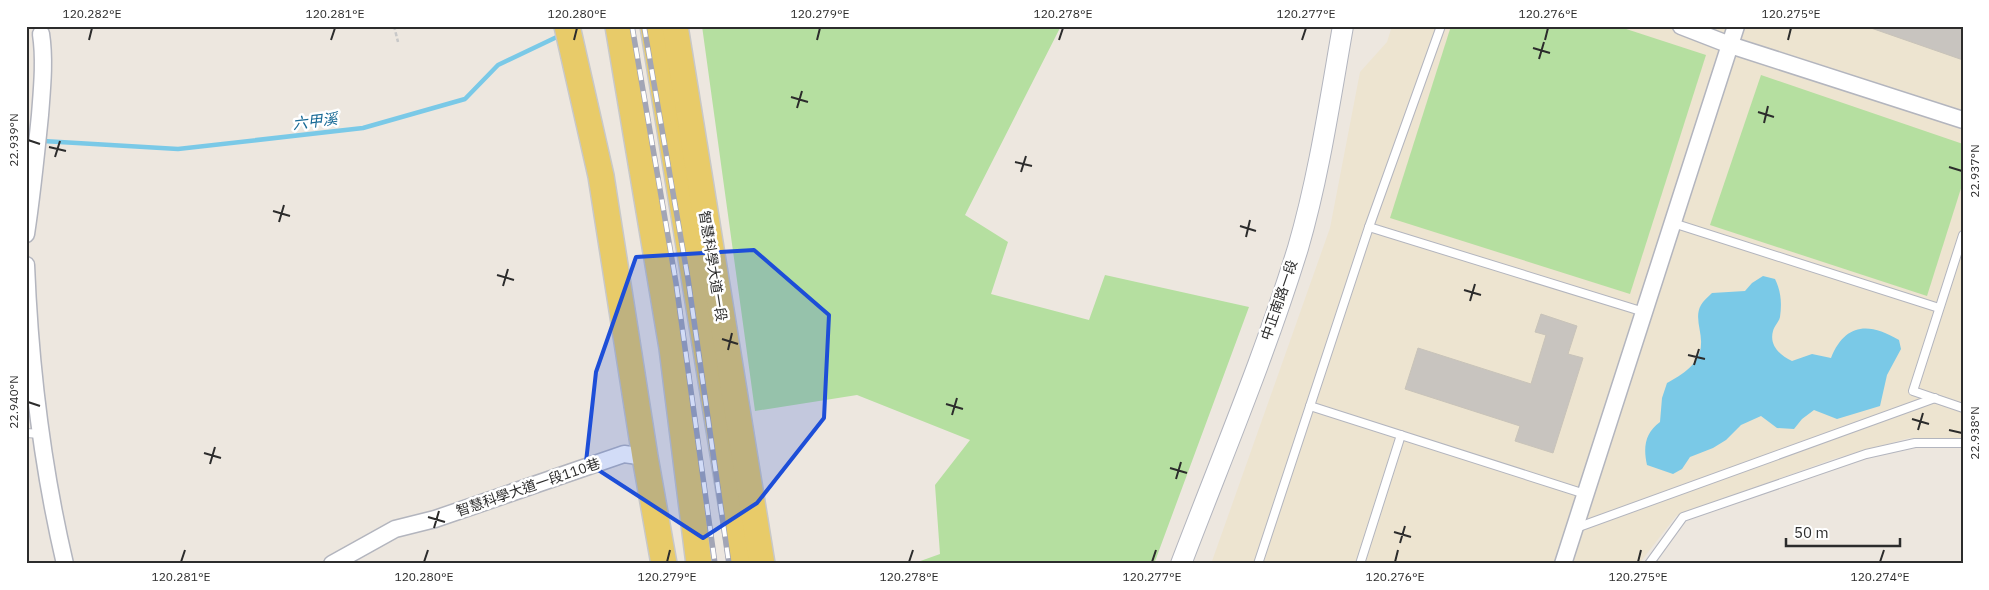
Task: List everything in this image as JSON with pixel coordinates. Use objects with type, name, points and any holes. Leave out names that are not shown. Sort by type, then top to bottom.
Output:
[{"type":"main road","points":[[568,26],[601,176],[645,457],[664,564]]},
{"type":"main road","points":[[618,26],[672,348],[699,564]]},
{"type":"main road","name":"智慧科學大道一段","points":[[675,26],[762,564]]},
{"type":"main road","name":"智慧科學大道一段","points":[[655,38],[740,564]]},
{"type":"street","name":"中正南路一段","points":[[1181,564],[1245,397],[1298,248],[1323,140],[1343,26]]},
{"type":"street","points":[[1681,26],[1730,45],[1963,120]]},
{"type":"street","points":[[1563,564],[1736,26]]},
{"type":"street","points":[[26,234],[39,130],[43,49],[41,34]]},
{"type":"street","points":[[26,265],[34,433],[65,564]]},
{"type":"street","name":"智慧科學大道一段110巷","points":[[332,564],[395,529],[435,519],[624,454],[645,457]]},
{"type":"lane","points":[[1258,564],[1369,227],[1441,26]]},
{"type":"lane","points":[[1673,223],[1939,308]]},
{"type":"lane","points":[[1369,227],[1644,312]]},
{"type":"lane","points":[[1963,235],[1913,391],[1963,408]]},
{"type":"lane","points":[[1574,529],[1934,398]]},
{"type":"lane","points":[[1310,406],[1585,494]]},
{"type":"lane","points":[[1360,564],[1401,435]]},
{"type":"lane","points":[[1649,564],[1683,518],[1866,454],[1915,443],[1963,443]]},
{"type":"path","points":[[394,26],[398,42]]},
{"type":"highlighted area","points":[[754,250],[829,315],[824,418],[757,503],[703,538],[586,462],[596,372],[636,257]]},
{"type":"shaded area","points":[[1392,26],[1963,26],[1963,438],[1909,438],[1833,459],[1676,516],[1639,564],[1211,564],[1330,228],[1360,72],[1387,42]]},
{"type":"green space","points":[[702,26],[1061,26],[965,215],[1008,242],[991,294],[1089,320],[1105,275],[1249,307],[1154,564],[912,564],[940,554],[935,485],[970,440],[857,395],[755,411]]},
{"type":"green space","points":[[1451,26],[1617,26],[1706,55],[1630,294],[1390,218]]},
{"type":"green space","points":[[1761,75],[1963,144],[1963,182],[1927,296],[1710,225]]},
{"type":"water","points":[[1763,276],[1775,279],[1779,288],[1781,307],[1779,321],[1772,336],[1774,346],[1783,356],[1792,361],[1812,354],[1831,358],[1843,338],[1859,329],[1878,330],[1899,340],[1901,349],[1887,375],[1880,406],[1837,419],[1814,410],[1802,419],[1794,429],[1777,428],[1761,416],[1741,425],[1726,440],[1713,448],[1690,457],[1682,469],[1673,474],[1647,465],[1646,441],[1651,431],[1660,422],[1662,398],[1667,383],[1690,368],[1698,357],[1701,339],[1698,314],[1702,304],[1712,293],[1745,291],[1752,283]]},
{"type":"building","points":[[1872,26],[1963,26],[1963,60],[1871,28]]},
{"type":"building","points":[[1541,314],[1577,326],[1568,354],[1583,358],[1553,453],[1515,441],[1520,426],[1405,389],[1418,348],[1531,384],[1546,335],[1535,332]]},
{"type":"waterway","name":"六甲溪","points":[[26,140],[178,149],[363,128],[465,99],[498,65],[561,35]]},
{"type":"railway","points":[[632,26],[676,283],[715,564]]},
{"type":"railway","points":[[644,26],[688,279],[729,564]]}]
